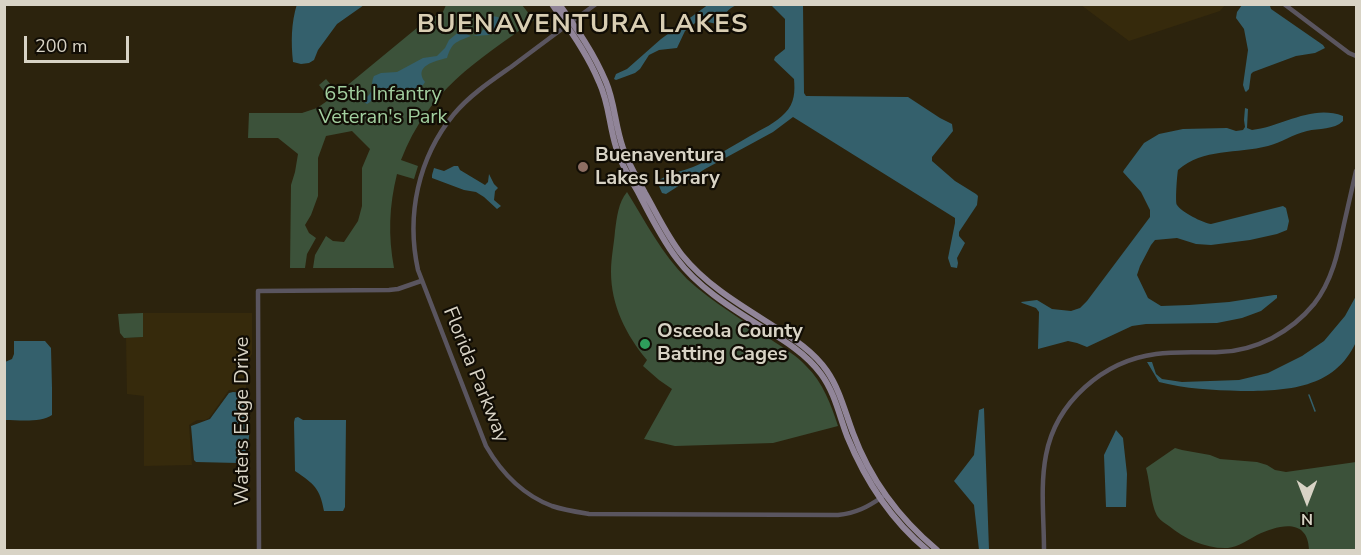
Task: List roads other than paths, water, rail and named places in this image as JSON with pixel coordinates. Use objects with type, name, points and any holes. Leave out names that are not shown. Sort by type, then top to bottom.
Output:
[{"type":"main road","points":[[552,4],[570,24]]},
{"type":"main road","points":[[559,4],[599,81],[608,105],[613,137],[621,160],[665,242],[699,282],[792,346],[814,365],[829,386],[846,434],[860,464],[905,529],[927,550]]},
{"type":"main road","points":[[883,497],[937,550]]},
{"type":"street","name":"Florida Parkway","points":[[596,4],[486,86],[455,113],[432,148],[415,200],[415,258],[421,281],[486,446],[495,461],[515,484],[533,497],[564,510],[589,514],[838,515],[858,512],[883,497]]},
{"type":"street","points":[[1284,4],[1356,56]]},
{"type":"street","points":[[1044,550],[1046,455],[1056,426],[1077,393],[1110,369],[1140,357],[1164,353],[1241,350],[1267,340],[1291,326],[1315,303],[1329,279],[1340,243],[1356,171]]},
{"type":"street","name":"Waters Edge Drive","points":[[259,550],[258,291],[389,290],[421,281]]},
{"type":"water","points":[[297,4],[364,5],[337,24],[318,50],[314,60],[301,64],[293,62],[292,55],[293,26]]},
{"type":"water","points":[[709,4],[737,5],[726,12],[721,25],[699,20],[685,31],[677,48],[659,50],[649,55],[635,73],[614,79],[616,74],[627,69],[661,39]]},
{"type":"water","points":[[771,5],[803,5],[804,93],[806,96],[908,97],[952,124],[953,131],[932,157],[932,161],[955,181],[978,196],[977,205],[959,232],[959,236],[965,243],[957,258],[957,268],[951,267],[948,258],[955,218],[793,117],[773,132],[705,169],[666,194],[662,193],[658,184],[659,180],[700,164],[722,152],[773,123],[791,105],[794,79],[774,60],[785,49],[785,19]]},
{"type":"water","points":[[1242,5],[1270,6],[1325,48],[1253,72],[1249,89],[1246,92],[1243,85],[1248,50],[1244,29],[1236,18]]},
{"type":"water","points":[[492,16],[501,20],[501,27],[489,35],[473,36],[482,31]]},
{"type":"water","points":[[460,31],[471,36],[455,43],[447,58],[424,68],[422,76],[425,82],[423,85],[413,90],[404,91],[397,88],[385,90],[367,104],[364,102],[371,91],[374,76],[397,72],[423,58],[437,56],[449,40]]},
{"type":"water","points":[[1245,108],[1248,109],[1247,128],[1252,130],[1308,114],[1331,113],[1343,116],[1343,121],[1335,126],[1302,132],[1268,146],[1209,155],[1188,163],[1178,170],[1177,205],[1192,217],[1211,224],[1283,206],[1286,208],[1289,221],[1287,230],[1250,240],[1211,245],[1196,244],[1177,238],[1155,240],[1137,275],[1148,298],[1161,306],[1229,302],[1274,295],[1277,295],[1277,298],[1261,311],[1242,318],[1217,323],[1132,326],[1087,347],[1068,341],[1038,349],[1039,312],[1036,308],[1021,302],[1037,300],[1052,309],[1071,311],[1080,308],[1150,217],[1150,210],[1141,192],[1123,172],[1144,143],[1159,134],[1183,129],[1243,130]]},
{"type":"water","points":[[458,166],[460,170],[485,185],[489,174],[498,188],[495,191],[494,200],[501,206],[497,209],[476,192],[432,178],[434,168],[444,171]]},
{"type":"water","points":[[1356,296],[1356,342],[1347,358],[1336,369],[1308,384],[1258,391],[1189,388],[1159,382],[1147,362],[1152,362],[1156,374],[1162,379],[1182,382],[1239,380],[1268,373],[1302,356],[1324,341],[1345,316]]},
{"type":"water","points":[[14,341],[45,341],[51,348],[52,415],[47,418],[29,421],[5,420],[5,362],[12,359]]},
{"type":"water","points":[[229,393],[246,395],[250,431],[247,449],[238,463],[196,462],[191,426],[210,419]]},
{"type":"water","points":[[984,408],[989,550],[979,550],[974,505],[954,481],[974,455],[979,410]]},
{"type":"water","points":[[298,417],[303,420],[346,420],[345,507],[343,511],[324,511],[315,487],[295,471],[294,422]]},
{"type":"water","points":[[1116,430],[1123,438],[1127,474],[1126,507],[1106,507],[1104,455]]},
{"type":"waterway","points":[[1309,395],[1315,411]]},
{"type":"place","name":"Buenaventura Lakes Library","points":[[583,167]]},
{"type":"place","name":"Osceola County Batting Cages","points":[[645,344]]},
{"type":"district","name":"BUENAVENTURA LAKES","points":[[583,26]]},
{"type":"park label","name":"65th Infantry Veteran's Park","points":[[383,106]]}]
